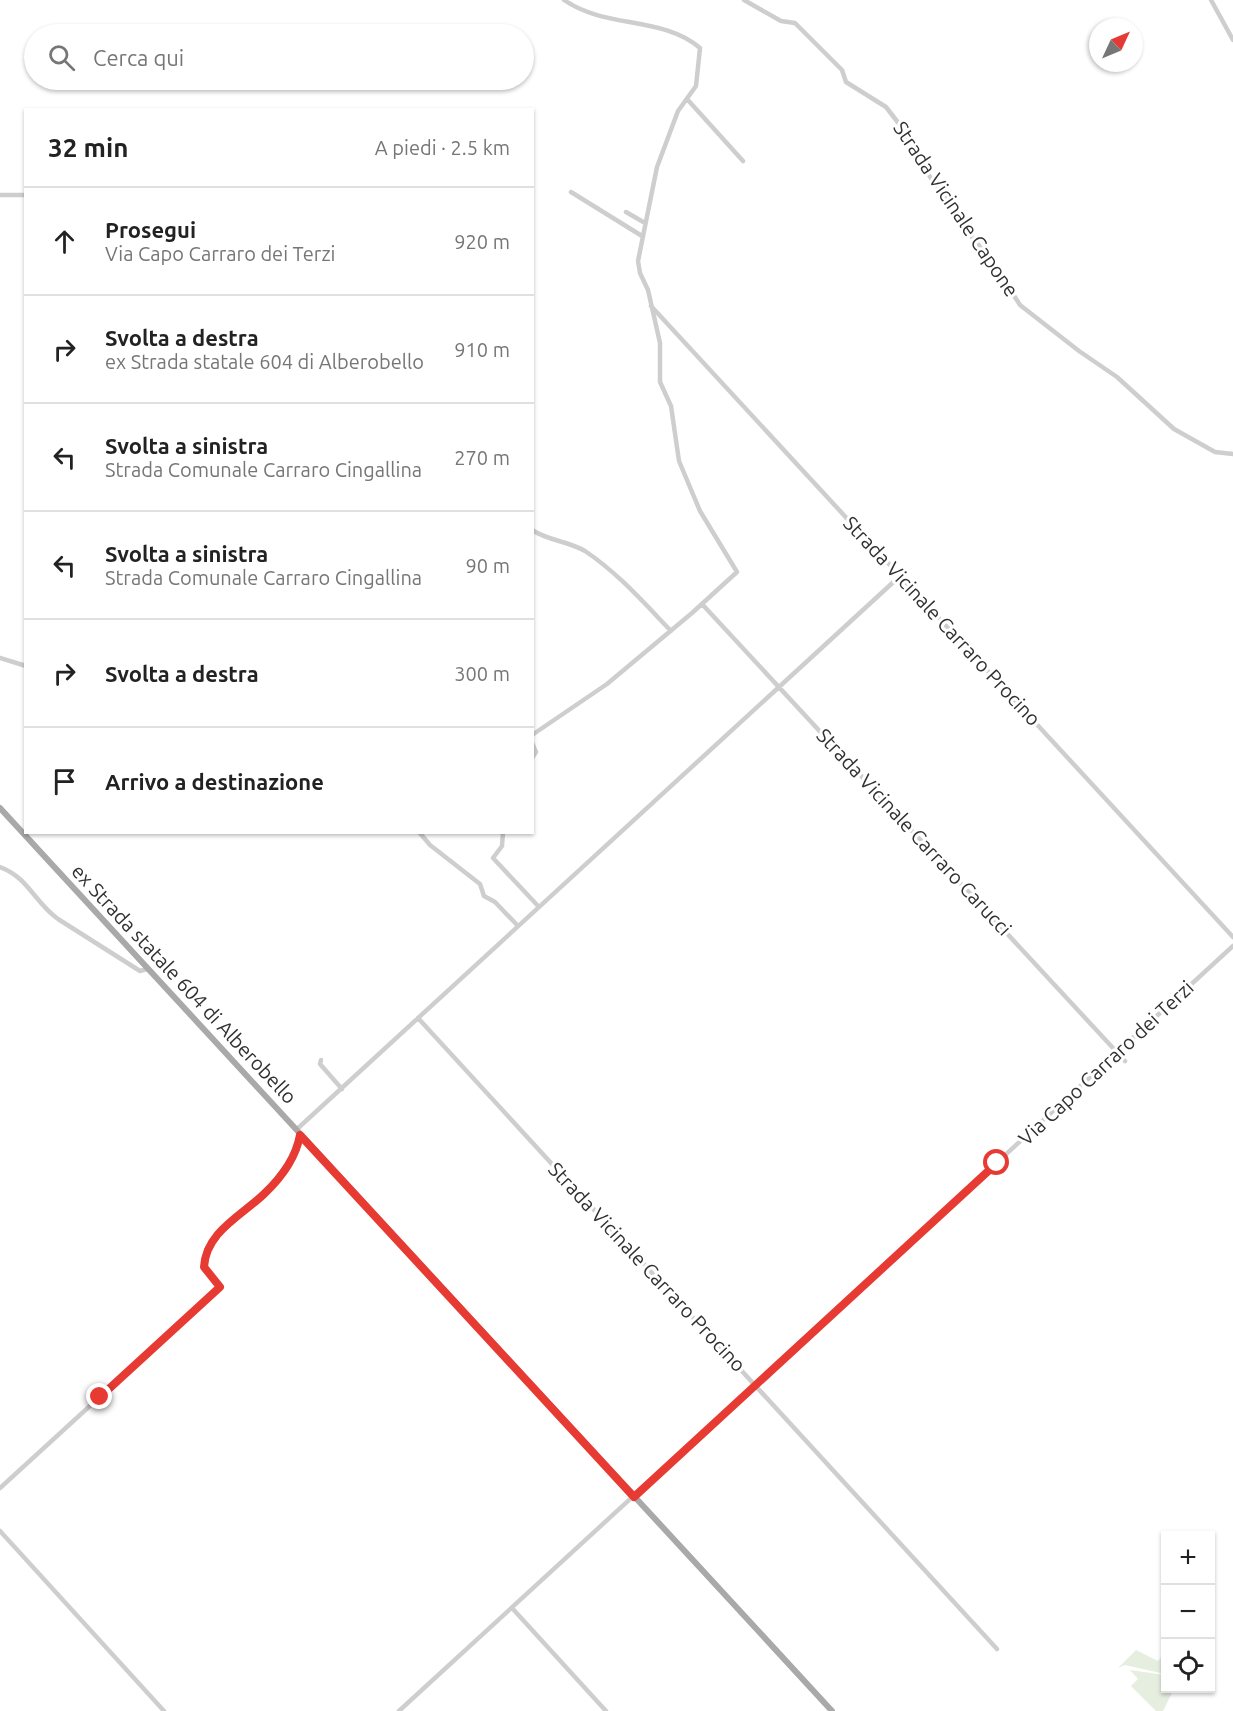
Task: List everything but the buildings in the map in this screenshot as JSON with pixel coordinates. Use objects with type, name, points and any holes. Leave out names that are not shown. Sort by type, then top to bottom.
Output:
[{"type":"main road","name":"ex Strada statale 604 di Alberobello","points":[[0,808],[832,1711]]},
{"type":"street","points":[[534,734],[607,684],[671,631],[736,572],[700,511],[679,460],[671,406],[660,382],[660,343],[648,290],[638,267],[642,236],[657,167],[676,115],[697,82],[699,46],[661,27],[602,17],[579,9],[564,0]]},
{"type":"street","name":"Strada Vicinale Capone","points":[[744,0],[781,21],[795,23],[842,70],[846,82],[886,107],[903,129],[933,182],[956,207],[972,237],[996,266],[1020,305],[1117,377],[1174,429],[1215,452],[1233,454]]},
{"type":"street","points":[[1211,0],[1233,40]]},
{"type":"street","points":[[687,99],[744,161]]},
{"type":"street","points":[[571,192],[642,236]]},
{"type":"street","points":[[0,195],[24,195]]},
{"type":"street","points":[[626,212],[645,223]]},
{"type":"street","name":"Strada Vicinale Carraro Procino","points":[[651,306],[1233,937]]},
{"type":"street","points":[[534,531],[574,546],[591,556],[622,580],[671,631]]},
{"type":"street","points":[[0,1488],[220,1287],[204,1267],[209,1244],[237,1215],[267,1191],[297,1151],[298,1133],[418,1018],[900,576]]},
{"type":"street","name":"Strada Vicinale Carraro Carucci","points":[[702,604],[1125,1061]]},
{"type":"street","points":[[0,658],[24,665]]},
{"type":"street","points":[[421,834],[430,845],[480,884],[484,896],[495,902],[518,926]]},
{"type":"street","points":[[503,834],[502,846],[493,858],[539,907]]},
{"type":"street","points":[[0,867],[24,880],[45,909],[58,919],[140,970],[147,969]]},
{"type":"street","name":"Via Capo Carraro dei Terzi","points":[[399,1711],[1233,946]]},
{"type":"street","name":"Strada Vicinale Carraro Procino","points":[[418,1018],[997,1649]]},
{"type":"street","points":[[321,1060],[320,1064],[342,1089]]},
{"type":"street","points":[[0,1532],[164,1711]]},
{"type":"street","points":[[512,1608],[606,1711]]},
{"type":"green space","points":[[1136,1650],[1158,1661],[1161,1658],[1161,1673],[1125,1665],[1118,1668]]},
{"type":"green space","points":[[1130,1670],[1161,1674],[1161,1693],[1172,1693],[1163,1711],[1156,1711],[1131,1686],[1138,1679]]},
{"type":"route","points":[[100,1397],[220,1287],[205,1271],[204,1263],[209,1244],[237,1215],[267,1191],[297,1151],[300,1135],[634,1497],[997,1163]]}]
